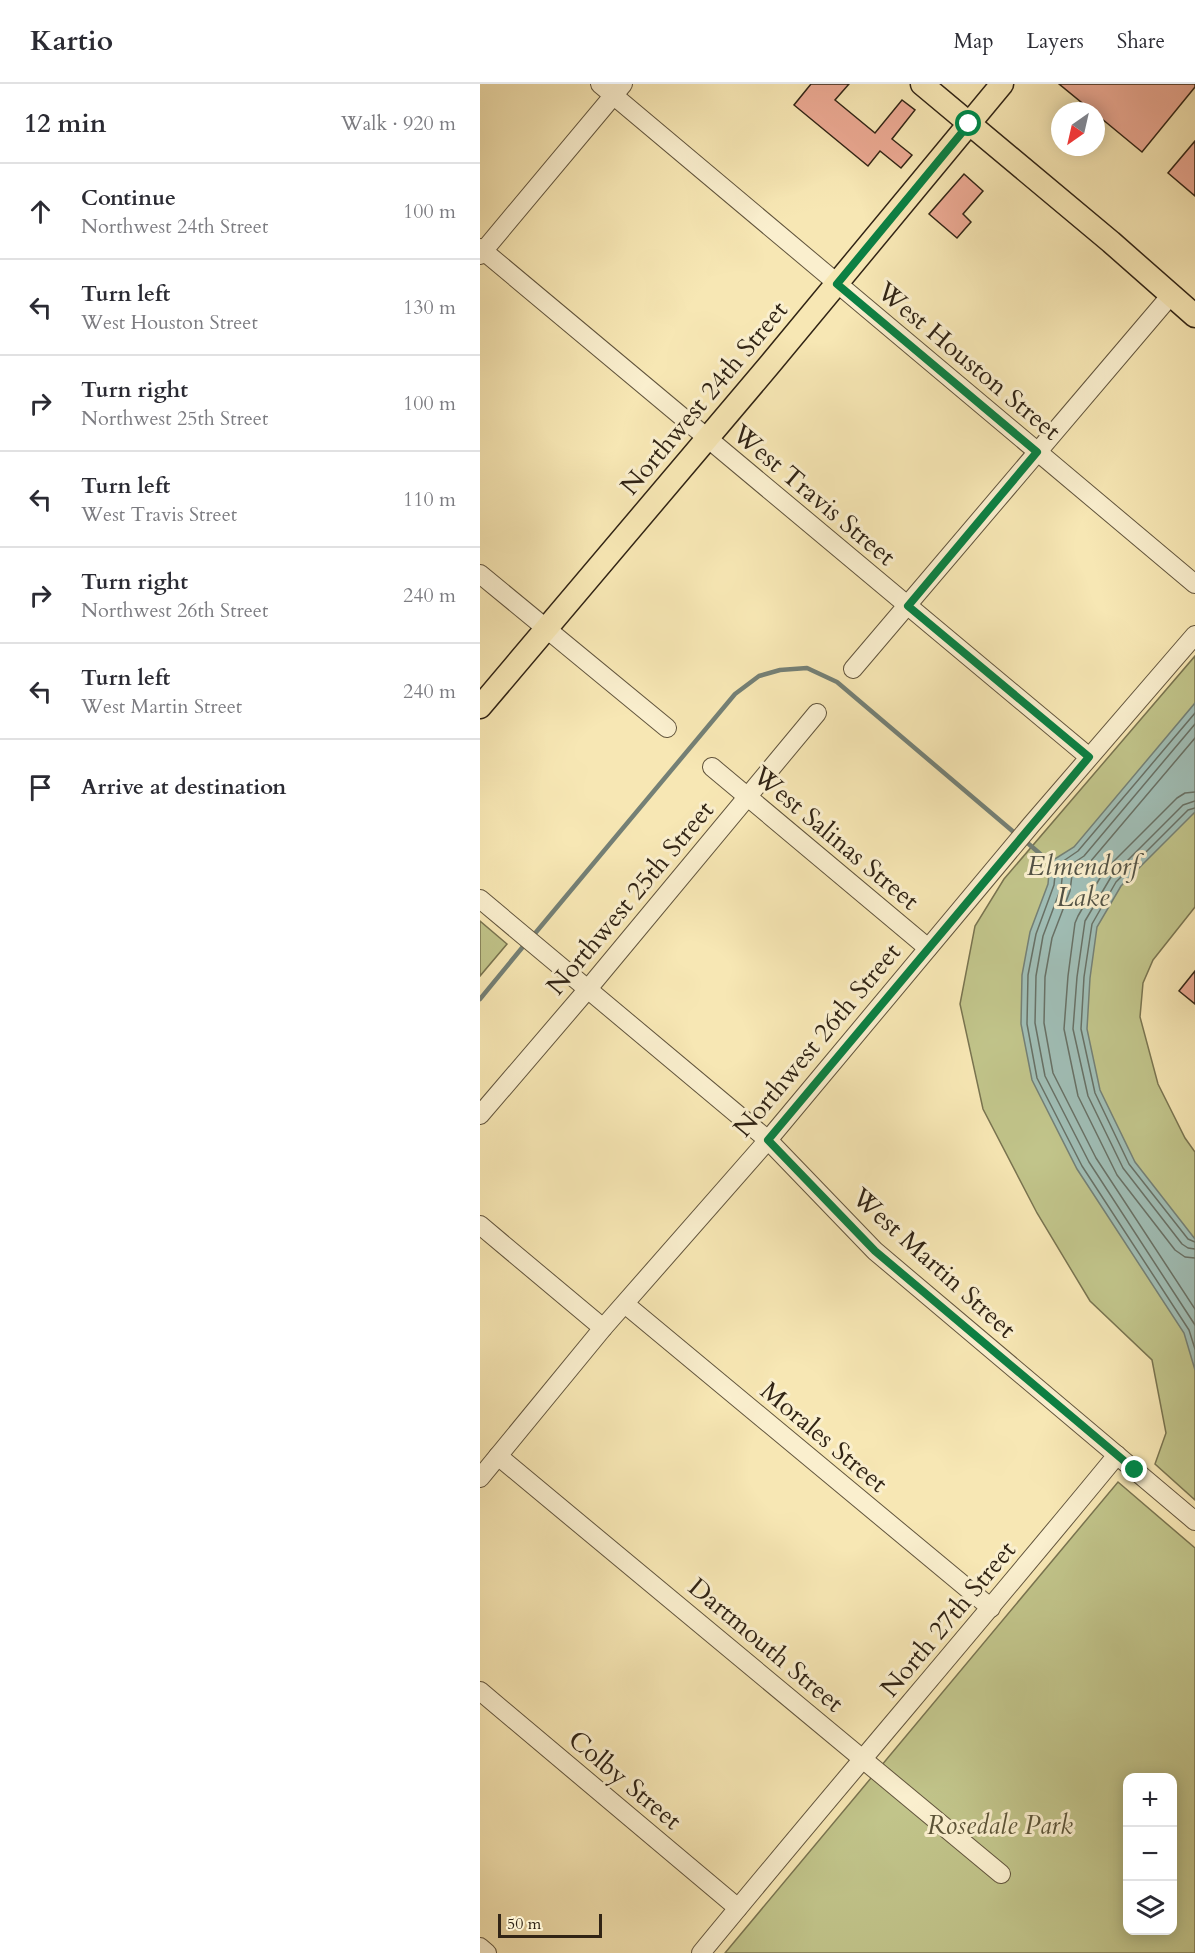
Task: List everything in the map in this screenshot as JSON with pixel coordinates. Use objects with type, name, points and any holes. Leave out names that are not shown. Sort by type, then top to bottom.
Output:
[{"type":"main road","points":[[922,84],[1195,316]]},
{"type":"main road","name":"Northwest 24th Street","points":[[480,707],[837,284],[1002,84]]},
{"type":"street","points":[[481,251],[612,88]]},
{"type":"street","name":"West Houston Street","points":[[612,88],[837,284],[1195,584]]},
{"type":"street","name":"West Travis Street","points":[[481,251],[1089,757]]},
{"type":"street","points":[[853,669],[1171,295]]},
{"type":"street","points":[[480,574],[667,729]]},
{"type":"street","name":"Northwest 26th Street","points":[[480,1478],[603,1328],[768,1140],[1031,825],[1195,635]]},
{"type":"street","name":"Northwest 25th Street","points":[[480,1115],[818,713]]},
{"type":"street","name":"West Salinas Street","points":[[712,767],[928,948]]},
{"type":"street","name":"West Martin Street","points":[[480,899],[768,1140],[875,1251],[1195,1521]]},
{"type":"street","points":[[480,1225],[603,1328]]},
{"type":"street","name":"Morales Street","points":[[625,1304],[991,1608]]},
{"type":"street","name":"North 27th Street","points":[[701,1953],[1117,1455]]},
{"type":"street","name":"Dartmouth Street","points":[[498,1456],[1001,1874]]},
{"type":"street","name":"Colby Street","points":[[480,1692],[738,1908]]},
{"type":"street","points":[[480,1947],[487,1953]]},
{"type":"green space","points":[[1195,656],[1195,907],[1153,960],[1143,983],[1140,1017],[1158,1084],[1185,1138],[1195,1152],[1195,1500],[1155,1464],[1166,1433],[1152,1360],[1090,1301],[1037,1213],[983,1109],[960,1004],[975,926],[1004,879]]},
{"type":"green space","points":[[480,921],[507,944],[480,976]]},
{"type":"green space","name":"Rosedale Park","points":[[1118,1482],[1195,1548],[1195,1953],[725,1953]]},
{"type":"water","name":"Elmendorf Lake","points":[[1195,703],[1195,812],[1121,886],[1097,927],[1090,978],[1087,1029],[1100,1090],[1135,1162],[1195,1239],[1195,1370],[1184,1333],[1077,1169],[1032,1080],[1021,1024],[1022,975],[1030,932],[1048,884],[1050,862],[1074,847]]},
{"type":"building","points":[[811,84],[849,84],[835,100],[875,133],[902,100],[915,110],[892,139],[912,155],[901,168],[880,151],[868,166],[794,105]]},
{"type":"building","points":[[1059,84],[1195,84],[1195,87],[1142,152],[1105,121],[1105,102],[1081,102]]},
{"type":"building","points":[[1195,141],[1195,196],[1168,173]]},
{"type":"building","points":[[964,174],[983,191],[963,214],[971,222],[957,238],[929,214]]},
{"type":"building","points":[[1195,971],[1195,1004],[1179,991]]},
{"type":"waterway","points":[[532,937],[735,694],[759,676],[780,670],[807,668],[837,682],[1016,834]]},
{"type":"waterway","points":[[1023,839],[1053,865]]},
{"type":"waterway","points":[[480,999],[526,943]]},
{"type":"route","points":[[969,124],[837,284],[1037,452],[908,606],[1089,757],[768,1140],[875,1251],[1135,1470]]}]
